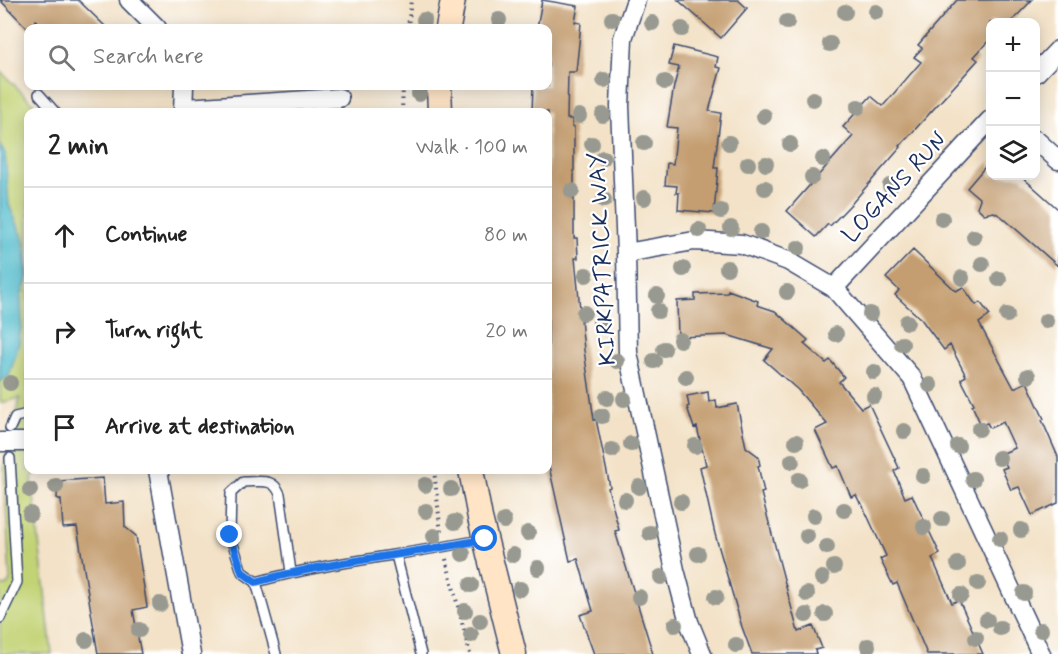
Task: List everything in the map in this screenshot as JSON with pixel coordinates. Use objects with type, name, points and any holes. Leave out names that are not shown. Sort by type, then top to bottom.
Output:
[{"type":"street","points":[[129,0],[153,24]]},
{"type":"street","points":[[449,24],[453,0]]},
{"type":"street","name":"KIRKPATRICK WAY","points":[[636,0],[623,38],[620,106],[628,353],[675,570],[689,622],[702,654]]},
{"type":"street","points":[[1036,72],[1058,50]]},
{"type":"street","points":[[184,90],[184,108]]},
{"type":"street","points":[[439,90],[440,108]]},
{"type":"street","points":[[210,108],[339,98]]},
{"type":"street","name":"LOGANS RUN","points":[[834,288],[986,124]]},
{"type":"street","points":[[1040,144],[1058,159]]},
{"type":"street","points":[[626,253],[694,241],[742,244],[788,261],[834,288],[912,378],[1041,654]]},
{"type":"street","points":[[7,443],[24,442]]},
{"type":"street","points":[[159,474],[191,654]]},
{"type":"street","points":[[472,474],[485,539],[514,654]]},
{"type":"lane","points":[[39,93],[52,108]]},
{"type":"lane","points":[[0,618],[17,582],[7,443],[15,417],[24,415]]},
{"type":"lane","points":[[276,654],[256,582],[242,572],[230,535],[231,494],[243,482],[271,482],[276,486],[280,494],[291,572]]},
{"type":"lane","points":[[256,582],[291,572],[443,548],[485,539]]},
{"type":"lane","points":[[396,555],[421,654]]},
{"type":"path","points":[[408,24],[411,0]]},
{"type":"path","points":[[402,108],[403,90]]},
{"type":"path","points":[[434,474],[443,548],[470,654]]},
{"type":"green space","points":[[0,71],[38,108],[24,108],[24,474],[34,474],[32,480],[52,654],[0,654],[0,585],[6,586],[10,581],[4,465],[20,398],[0,403]]},
{"type":"water","points":[[0,146],[5,154],[9,205],[24,242],[24,288],[21,296],[22,322],[18,348],[9,376],[0,382]]},
{"type":"building","points":[[0,0],[78,0],[103,24],[40,24],[36,20],[32,24],[24,25]]},
{"type":"building","points":[[542,0],[578,6],[575,22],[581,23],[576,72],[568,72],[567,119],[572,119],[572,127],[574,127],[574,238],[577,238],[578,258],[575,258],[584,350],[594,420],[596,419],[610,487],[608,488],[619,530],[615,531],[653,654],[594,654],[580,615],[593,611],[578,559],[570,561],[551,474],[552,108],[532,108],[533,90],[552,90],[552,24],[538,24]]},
{"type":"building","points":[[678,0],[738,0],[747,8],[721,38]]},
{"type":"building","points":[[957,0],[1032,0],[1015,18],[986,18],[986,44],[974,57],[978,60],[853,202],[816,237],[787,211],[853,136],[843,127],[871,96],[883,106],[921,62],[914,57],[922,48],[918,45]]},
{"type":"building","points":[[674,46],[718,57],[716,67],[721,68],[709,111],[721,113],[714,168],[718,168],[714,213],[678,210],[677,186],[665,185],[667,163],[673,164],[677,128],[667,127],[679,67],[669,65]]},
{"type":"building","points":[[986,166],[986,180],[1025,180],[1058,209],[1058,266],[1001,216],[994,212],[984,214],[977,207],[980,199],[967,188]]},
{"type":"building","points":[[913,250],[956,291],[963,287],[976,305],[980,302],[990,315],[979,323],[1014,388],[1027,382],[1058,457],[1058,503],[1032,515],[1019,487],[1011,490],[1002,469],[1007,467],[1001,454],[1015,448],[1003,422],[990,428],[987,423],[981,425],[972,405],[974,404],[961,379],[966,376],[950,345],[944,350],[921,319],[895,295],[899,290],[886,278]]},
{"type":"building","points":[[728,290],[758,301],[757,305],[775,311],[808,340],[804,344],[826,363],[830,360],[844,377],[839,382],[861,408],[869,404],[899,468],[894,471],[905,498],[912,495],[940,554],[932,558],[952,603],[959,600],[983,654],[927,654],[897,583],[893,585],[880,559],[886,556],[861,502],[856,495],[851,497],[838,466],[833,468],[815,430],[827,424],[798,390],[764,360],[773,349],[727,335],[678,337],[677,301],[695,300],[695,294],[727,293]]},
{"type":"building","points":[[708,392],[709,402],[716,400],[717,408],[737,404],[746,447],[758,456],[764,492],[761,493],[798,632],[813,626],[822,648],[815,650],[816,654],[752,654],[715,534],[700,467],[706,465],[697,427],[694,428],[687,407],[689,406],[687,396]]},
{"type":"building","points":[[103,478],[105,504],[124,502],[125,527],[136,536],[147,607],[133,610],[141,654],[98,654],[77,527],[63,528],[61,500],[57,498],[58,481]]},
{"type":"route","points":[[230,535],[242,572],[256,582],[291,572],[443,548],[485,539]]}]
